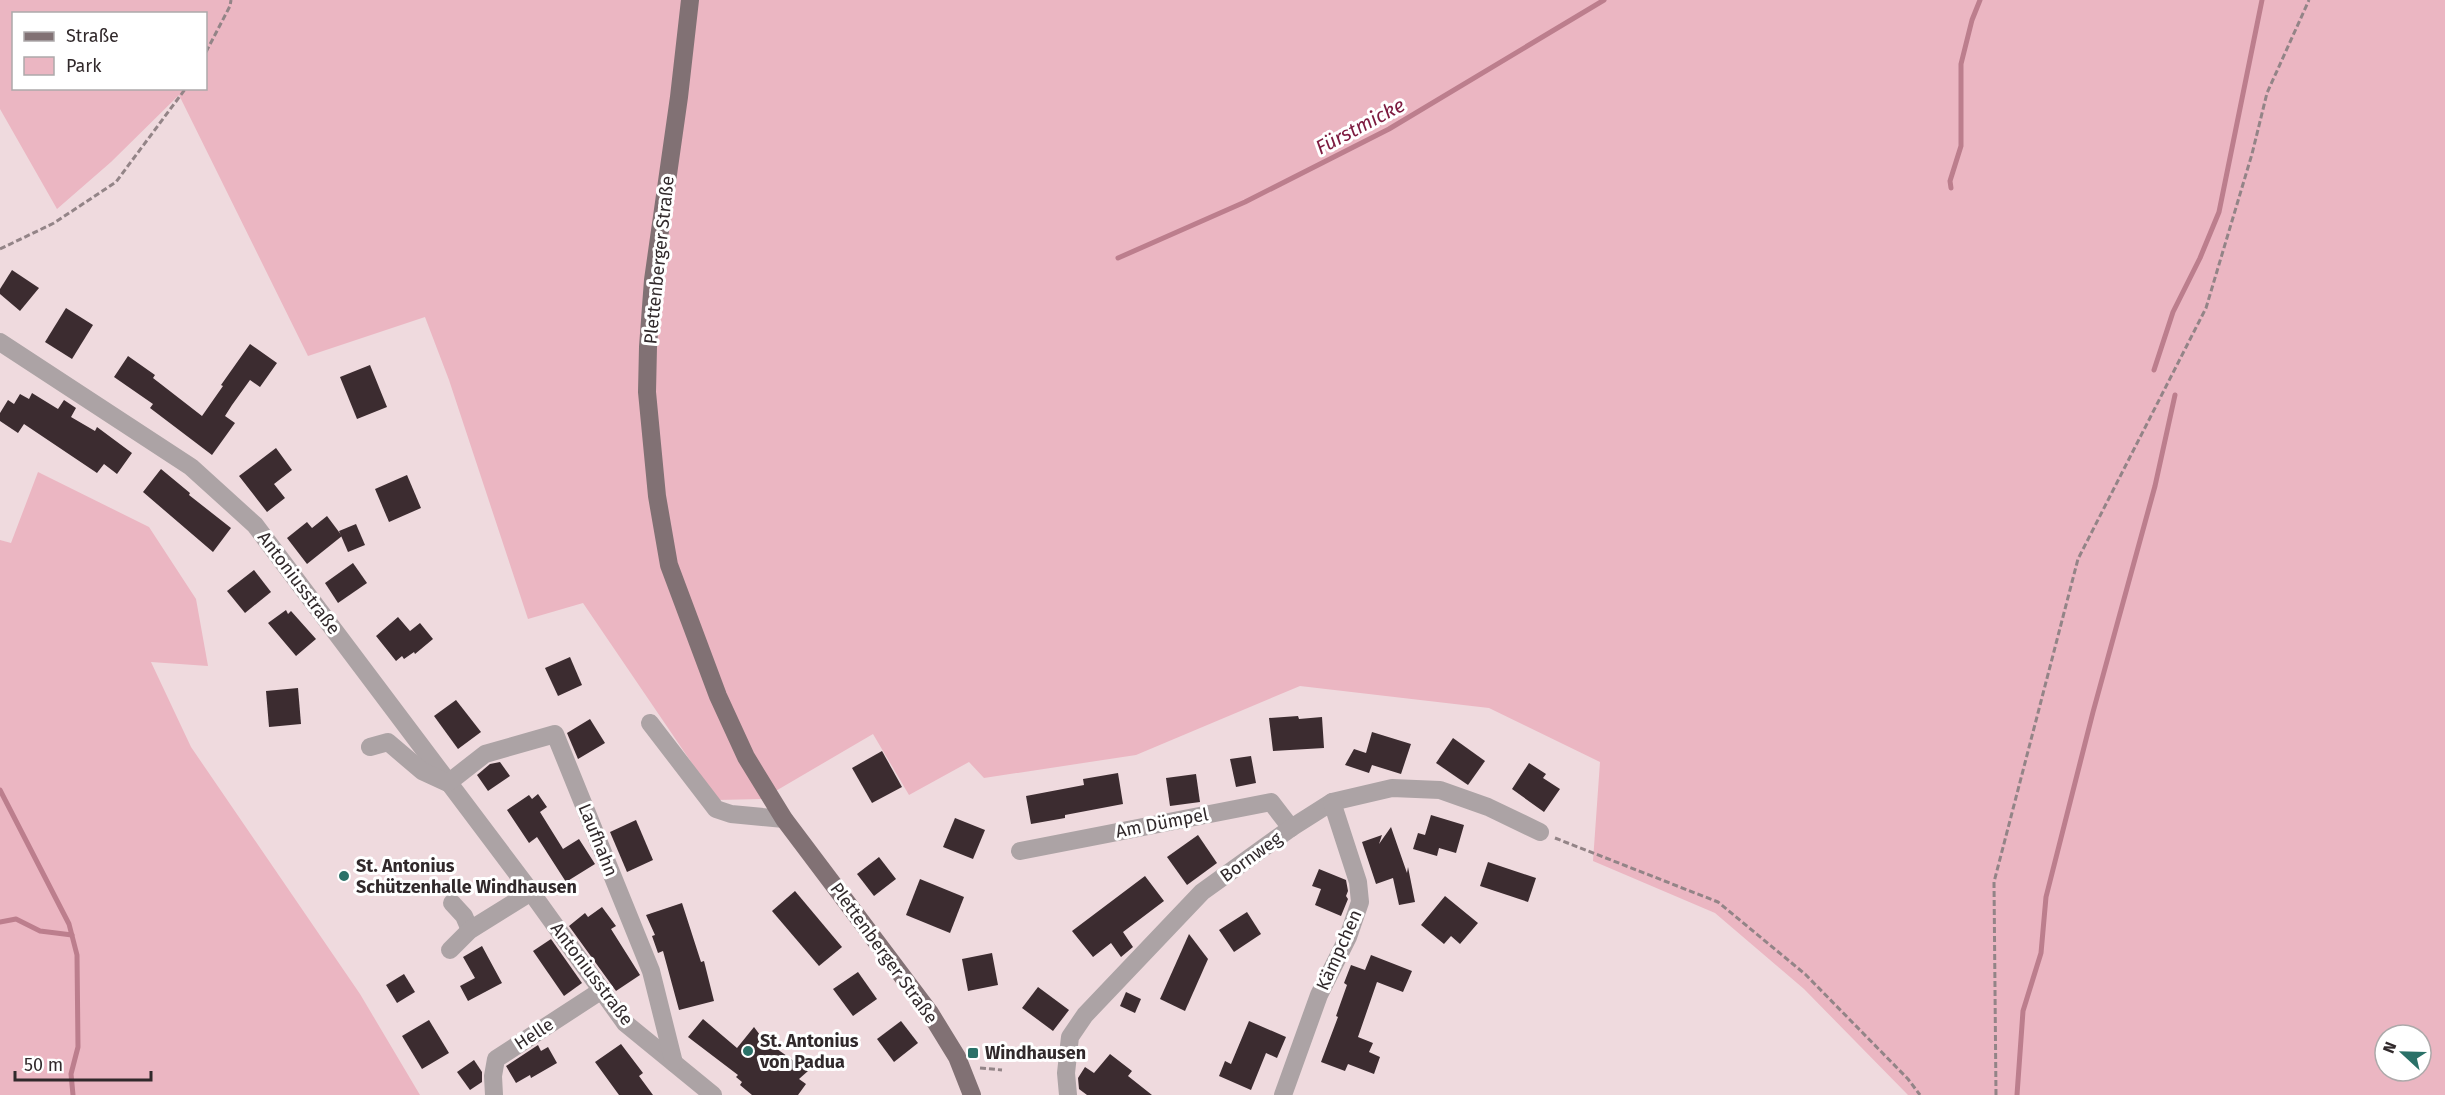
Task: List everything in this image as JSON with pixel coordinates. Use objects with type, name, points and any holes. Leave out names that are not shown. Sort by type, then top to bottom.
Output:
[{"type":"main road","name":"Plettenberger Straße","points":[[690,0],[679,97],[653,280],[647,392],[657,496],[669,565],[715,686],[746,757],[784,819],[930,1013],[957,1057],[972,1095]]},
{"type":"street","name":"Antoniusstraße","points":[[0,342],[191,467],[255,525],[531,892],[625,1023],[713,1095]]},
{"type":"street","points":[[650,723],[716,809],[731,814],[784,819]]},
{"type":"street","name":"Laufhahn","points":[[448,783],[485,754],[555,734],[651,971],[674,1063]]},
{"type":"street","points":[[370,747],[388,742],[422,771],[448,783]]},
{"type":"street","name":"Bornweg","points":[[1068,1095],[1066,1073],[1070,1037],[1085,1015],[1202,892],[1291,828],[1332,802],[1392,788],[1440,790],[1488,807],[1540,832]]},
{"type":"street","name":"Am Dümpel","points":[[1020,851],[1271,802],[1291,828]]},
{"type":"street","name":"Kämpchen","points":[[1283,1095],[1319,995],[1348,937],[1360,902],[1358,882],[1332,802]]},
{"type":"street","points":[[450,950],[470,930],[531,892]]},
{"type":"street","points":[[452,903],[464,916],[470,930]]},
{"type":"street","name":"Helle","points":[[494,1095],[493,1076],[496,1059],[602,990]]},
{"type":"path","points":[[207,50],[231,6],[231,0]]},
{"type":"path","points":[[1996,1095],[1994,882],[2078,559],[2206,308],[2252,154],[2267,93],[2309,0]]},
{"type":"path","points":[[0,249],[54,223],[116,182],[185,90]]},
{"type":"path","points":[[1540,832],[1718,902],[1805,974],[1908,1079],[1920,1095]]},
{"type":"green space","points":[[0,0],[2445,0],[2445,1095],[1908,1095],[1804,989],[1715,913],[1593,861],[1600,762],[1489,708],[1300,686],[1136,755],[984,778],[969,762],[909,795],[873,734],[762,799],[717,800],[583,603],[528,619],[449,380],[425,317],[308,356],[179,95],[111,162],[57,209],[0,109]]},
{"type":"green space","points":[[38,472],[149,527],[196,599],[208,666],[151,662],[191,747],[360,994],[420,1095],[0,1095],[0,540],[11,543]]},
{"type":"building","points":[[12,270],[39,288],[20,311],[0,294],[0,289]]},
{"type":"building","points":[[66,308],[93,325],[72,359],[45,342]]},
{"type":"building","points":[[250,344],[277,363],[260,387],[250,380],[232,405],[225,416],[235,423],[212,455],[150,408],[153,404],[114,377],[128,356],[155,375],[153,378],[202,416]]},
{"type":"building","points":[[370,365],[387,407],[357,419],[340,377]]},
{"type":"building","points":[[32,393],[58,409],[64,400],[76,408],[71,417],[95,431],[97,427],[132,453],[117,474],[104,464],[97,473],[24,424],[18,433],[0,421],[0,413],[8,400],[14,404],[20,394],[29,399]]},
{"type":"building","points":[[276,448],[292,470],[274,484],[285,498],[267,512],[239,476]]},
{"type":"building","points":[[161,469],[190,493],[189,495],[231,528],[213,552],[143,492]]},
{"type":"building","points":[[407,475],[421,508],[389,522],[375,489]]},
{"type":"building","points":[[327,516],[342,536],[307,564],[287,538],[307,522],[312,528]]},
{"type":"building","points":[[356,524],[365,545],[348,552],[339,531]]},
{"type":"building","points":[[353,563],[367,583],[338,603],[325,583]]},
{"type":"building","points":[[254,570],[271,592],[245,613],[227,591]]},
{"type":"building","points":[[286,610],[288,614],[291,611],[316,639],[296,656],[268,623]]},
{"type":"building","points":[[398,617],[410,631],[420,623],[433,639],[415,654],[414,652],[404,659],[402,656],[396,661],[376,636]]},
{"type":"building","points":[[570,657],[582,685],[558,696],[545,668]]},
{"type":"building","points":[[298,688],[301,724],[269,727],[266,691]]},
{"type":"building","points":[[456,700],[481,732],[458,749],[434,716]]},
{"type":"building","points":[[1298,716],[1299,719],[1322,717],[1324,748],[1273,751],[1269,718]]},
{"type":"building","points":[[590,719],[605,743],[578,759],[567,733]]},
{"type":"building","points":[[1372,732],[1411,744],[1401,774],[1372,765],[1369,773],[1345,765],[1354,749],[1366,753]]},
{"type":"building","points":[[1453,738],[1485,761],[1468,785],[1436,763]]},
{"type":"building","points":[[882,751],[902,787],[872,803],[852,768]]},
{"type":"building","points":[[1251,756],[1256,783],[1236,787],[1230,759]]},
{"type":"building","points":[[500,762],[510,776],[488,791],[477,775],[490,764]]},
{"type":"building","points":[[1529,763],[1546,774],[1543,778],[1560,789],[1544,812],[1512,789]]},
{"type":"building","points":[[1118,773],[1123,804],[1031,824],[1026,796],[1084,785],[1083,779]]},
{"type":"building","points":[[1196,774],[1200,802],[1170,806],[1166,778]]},
{"type":"building","points":[[538,794],[547,807],[540,812],[563,849],[579,839],[595,864],[566,882],[537,837],[529,843],[507,810],[529,795],[532,799]]},
{"type":"building","points":[[1431,815],[1464,825],[1456,853],[1439,848],[1437,856],[1413,849],[1418,833],[1425,835]]},
{"type":"building","points":[[955,818],[985,830],[973,859],[943,847]]},
{"type":"building","points":[[636,820],[653,860],[627,872],[610,832]]},
{"type":"building","points":[[1391,827],[1407,873],[1408,867],[1415,902],[1399,905],[1393,878],[1376,884],[1362,842],[1382,835],[1379,844]]},
{"type":"building","points":[[1198,835],[1217,863],[1187,885],[1167,857]]},
{"type":"building","points":[[879,857],[896,879],[874,896],[857,874]]},
{"type":"building","points":[[1488,862],[1536,878],[1528,902],[1480,886]]},
{"type":"building","points":[[1319,869],[1346,880],[1348,899],[1341,916],[1315,905],[1321,889],[1312,886]]},
{"type":"building","points":[[1145,876],[1164,901],[1123,932],[1133,947],[1121,957],[1111,943],[1093,957],[1072,931]]},
{"type":"building","points":[[920,879],[964,897],[950,933],[906,915]]},
{"type":"building","points":[[795,891],[842,947],[819,966],[772,911]]},
{"type":"building","points":[[1445,896],[1478,923],[1460,944],[1451,936],[1444,944],[1421,925]]},
{"type":"building","points":[[682,903],[701,962],[704,961],[714,1001],[679,1010],[663,951],[658,953],[652,936],[655,935],[646,915]]},
{"type":"building","points":[[602,907],[616,926],[611,929],[640,975],[616,991],[569,926],[585,913],[588,917]]},
{"type":"building","points":[[1247,912],[1261,934],[1234,952],[1219,930]]},
{"type":"building","points":[[1189,934],[1208,959],[1185,1011],[1160,999]]},
{"type":"building","points":[[551,939],[582,983],[564,996],[533,951]]},
{"type":"building","points":[[482,946],[502,983],[468,1001],[460,986],[475,978],[463,957]]},
{"type":"building","points":[[992,953],[998,985],[968,991],[962,959]]},
{"type":"building","points":[[1371,955],[1412,971],[1403,992],[1377,982],[1358,1037],[1373,1043],[1369,1052],[1380,1057],[1374,1074],[1348,1064],[1345,1071],[1321,1062],[1338,1017],[1336,1016],[1347,985],[1344,983],[1351,965],[1365,970]]},
{"type":"building","points":[[858,972],[877,999],[853,1016],[833,989]]},
{"type":"building","points":[[404,974],[415,992],[397,1003],[386,985]]},
{"type":"building","points":[[1038,987],[1069,1010],[1053,1031],[1022,1008]]},
{"type":"building","points":[[1126,992],[1141,999],[1135,1013],[1120,1006]]},
{"type":"building","name":"St. Antonius von Padua","points":[[703,1019],[737,1048],[754,1027],[763,1039],[808,1071],[799,1079],[806,1084],[798,1095],[752,1095],[740,1085],[742,1082],[736,1077],[738,1075],[688,1037]]},
{"type":"building","points":[[429,1020],[449,1053],[422,1069],[402,1036]]},
{"type":"building","points":[[901,1021],[918,1043],[894,1062],[877,1039]]},
{"type":"building","points":[[1249,1021],[1286,1037],[1277,1058],[1266,1053],[1251,1090],[1219,1076],[1225,1061],[1231,1064]]},
{"type":"building","points":[[621,1044],[643,1073],[639,1076],[653,1095],[619,1095],[595,1062]]},
{"type":"building","points":[[538,1045],[541,1051],[548,1047],[557,1063],[531,1078],[530,1075],[516,1083],[506,1066]]},
{"type":"building","points":[[1110,1054],[1132,1071],[1128,1076],[1152,1095],[1087,1095],[1079,1089],[1078,1078],[1085,1067],[1094,1073]]},
{"type":"building","points":[[474,1060],[482,1072],[482,1082],[470,1090],[457,1072]]},
{"type":"waterway","name":"Fürstmicke","points":[[1118,258],[1245,202],[1389,129],[1604,0]]},
{"type":"waterway","points":[[1951,188],[1950,181],[1961,146],[1961,64],[1972,20],[1980,0]]},
{"type":"waterway","points":[[2154,370],[2173,312],[2200,258],[2219,212],[2262,0]]},
{"type":"waterway","points":[[2017,1095],[2023,1011],[2041,953],[2046,897],[2093,712],[2155,486],[2175,395]]},
{"type":"waterway","points":[[0,790],[69,924],[77,955],[78,1047],[71,1074],[73,1095]]},
{"type":"waterway","points":[[0,922],[16,919],[40,931],[72,935]]},
{"type":"place","name":"St. Antonius Schützenhalle Windhausen","points":[[344,876]]},
{"type":"place","name":"St. Antonius von Padua","points":[[748,1051]]},
{"type":"place","name":"Windhausen","points":[[973,1053]]}]
